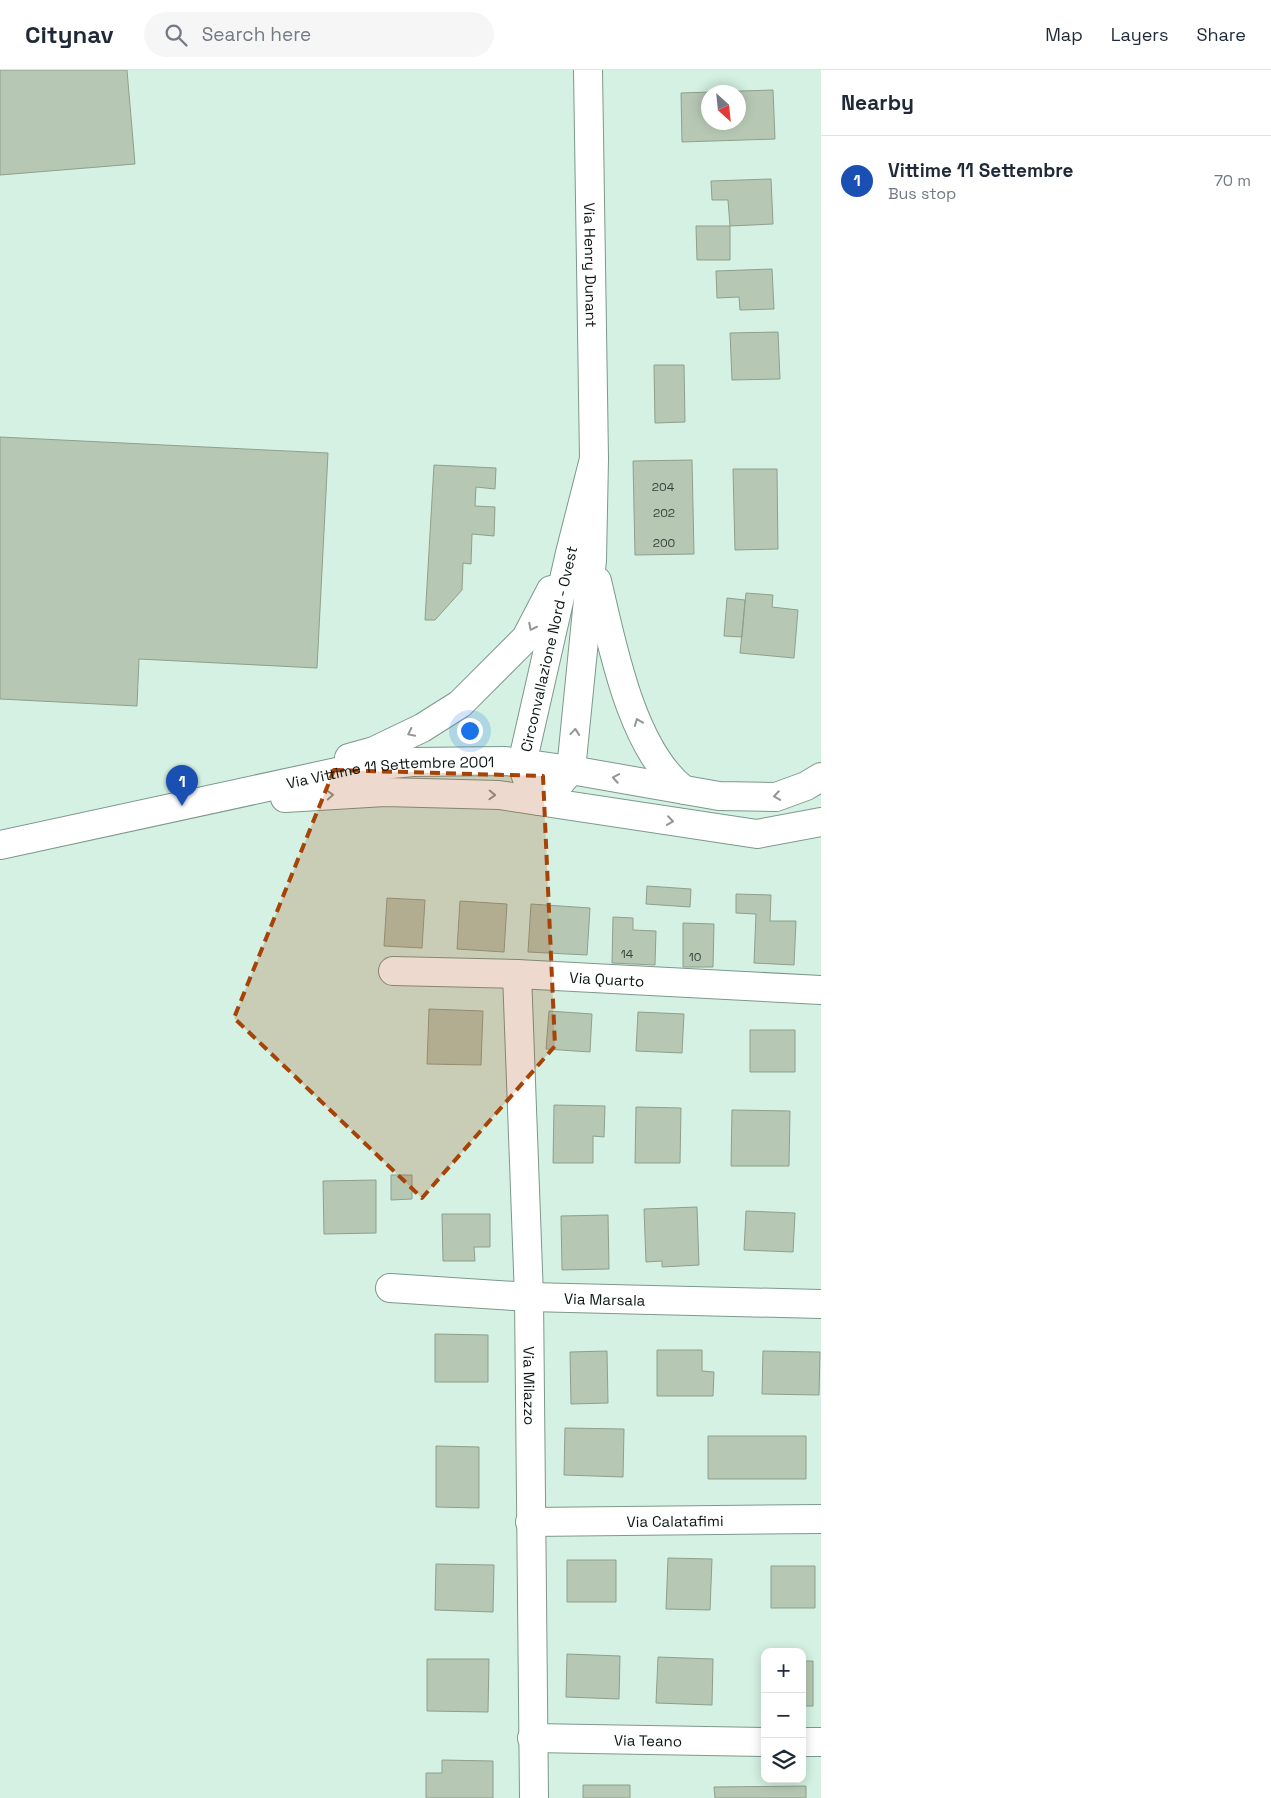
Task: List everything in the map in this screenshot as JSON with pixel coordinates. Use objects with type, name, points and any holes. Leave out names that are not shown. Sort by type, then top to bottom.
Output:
[{"type":"main road","name":"Via Henry Dunant","points":[[588,70],[594,459]]},
{"type":"main road","name":"Circonvallazione Nord - Ovest","points":[[571,770],[581,556],[594,459]]},
{"type":"main road","name":"Circonvallazione Nord - Ovest","points":[[539,801],[527,779],[522,764],[581,556]]},
{"type":"main road","name":"Circonvallazione Nord - Ovest","points":[[581,556],[638,725],[664,771],[684,790]]},
{"type":"main road","points":[[0,845],[188,804],[374,751],[422,728],[460,704],[526,638],[581,556]]},
{"type":"main road","name":"Via Vittime 11 Settembre 2001","points":[[188,804],[360,768],[413,762],[506,761],[571,770],[719,796],[776,797],[806,786],[821,777]]},
{"type":"main road","points":[[539,801],[552,792],[571,770]]},
{"type":"main road","name":"Via Vittime 11 Settembre 2001","points":[[188,804],[385,792],[499,795],[757,834],[821,822]]},
{"type":"main road","name":"Via Quarto","points":[[393,971],[517,974],[821,990]]},
{"type":"main road","name":"Via Milazzo","points":[[517,974],[529,1297],[534,1798]]},
{"type":"main road","name":"Via Marsala","points":[[390,1288],[529,1297],[821,1304]]},
{"type":"main road","name":"Via Calatafimi","points":[[530,1522],[821,1519]]},
{"type":"main road","name":"Via Teano","points":[[532,1738],[761,1742]]},
{"type":"main road","points":[[806,1742],[821,1742]]},
{"type":"highlighted area","points":[[334,770],[543,776],[555,1046],[422,1198],[234,1018]]},
{"type":"building","points":[[0,70],[127,70],[135,164],[0,175]]},
{"type":"building","points":[[773,90],[775,139],[682,142],[681,93],[701,92],[701,130],[746,130],[746,91]]},
{"type":"building","points":[[771,179],[773,224],[730,226],[728,200],[712,200],[711,181]]},
{"type":"building","points":[[696,226],[730,226],[730,260],[697,260]]},
{"type":"building","points":[[772,269],[774,309],[740,310],[739,297],[717,298],[716,271]]},
{"type":"building","points":[[778,332],[780,379],[732,380],[730,333]]},
{"type":"building","points":[[654,365],[684,365],[685,422],[655,423]]},
{"type":"building","points":[[0,437],[328,453],[317,668],[139,659],[137,706],[0,699]]},
{"type":"building","points":[[692,460],[694,554],[635,555],[633,461]]},
{"type":"building","points":[[434,465],[496,468],[495,489],[476,487],[475,506],[495,507],[494,536],[472,534],[471,564],[463,563],[462,590],[435,620],[425,620]]},
{"type":"building","points":[[733,469],[777,469],[778,549],[735,550]]},
{"type":"building","points":[[746,593],[773,595],[772,607],[798,610],[794,658],[740,653]]},
{"type":"building","points":[[727,598],[745,600],[742,637],[724,636]]},
{"type":"building","points":[[647,886],[691,889],[690,907],[646,904]]},
{"type":"building","points":[[736,894],[771,895],[770,921],[796,921],[794,965],[754,963],[756,914],[736,913]]},
{"type":"building","points":[[387,898],[425,900],[422,948],[384,946]]},
{"type":"building","points":[[460,901],[507,904],[504,952],[457,949]]},
{"type":"building","points":[[531,904],[590,908],[587,955],[528,952]]},
{"type":"building","points":[[613,917],[633,918],[633,930],[656,931],[655,965],[612,963]]},
{"type":"building","points":[[683,923],[714,924],[713,967],[683,967]]},
{"type":"building","points":[[429,1009],[483,1011],[481,1065],[427,1064]]},
{"type":"building","points":[[549,1011],[592,1014],[590,1052],[546,1049]]},
{"type":"building","points":[[638,1012],[684,1014],[682,1053],[636,1051]]},
{"type":"building","points":[[750,1030],[795,1030],[795,1072],[750,1072]]},
{"type":"building","points":[[554,1105],[605,1106],[604,1137],[593,1136],[593,1163],[553,1163]]},
{"type":"building","points":[[636,1107],[681,1108],[680,1163],[635,1163]]},
{"type":"building","points":[[732,1110],[790,1111],[789,1166],[731,1166]]},
{"type":"building","points":[[391,1175],[412,1175],[412,1199],[391,1200]]},
{"type":"building","points":[[376,1180],[376,1233],[324,1234],[323,1181]]},
{"type":"building","points":[[697,1207],[699,1265],[662,1267],[662,1261],[646,1262],[644,1209]]},
{"type":"building","points":[[746,1211],[795,1213],[793,1252],[744,1250]]},
{"type":"building","points":[[442,1214],[490,1214],[490,1247],[474,1247],[475,1261],[443,1261]]},
{"type":"building","points":[[608,1215],[609,1269],[562,1270],[561,1216]]},
{"type":"building","points":[[435,1334],[488,1335],[488,1382],[435,1382]]},
{"type":"building","points":[[657,1350],[702,1350],[702,1371],[714,1372],[713,1396],[657,1396]]},
{"type":"building","points":[[607,1351],[608,1403],[571,1404],[570,1352]]},
{"type":"building","points":[[763,1351],[820,1352],[819,1395],[762,1394]]},
{"type":"building","points":[[565,1428],[624,1429],[623,1477],[564,1475]]},
{"type":"building","points":[[708,1436],[806,1436],[806,1479],[708,1479]]},
{"type":"building","points":[[436,1446],[479,1447],[479,1508],[436,1507]]},
{"type":"building","points":[[668,1558],[712,1559],[710,1610],[666,1609]]},
{"type":"building","points":[[567,1560],[616,1560],[616,1602],[567,1602]]},
{"type":"building","points":[[436,1564],[494,1565],[493,1612],[435,1610]]},
{"type":"building","points":[[771,1566],[815,1566],[815,1608],[771,1608]]},
{"type":"building","points":[[567,1654],[620,1656],[619,1699],[566,1697]]},
{"type":"building","points":[[658,1657],[713,1659],[712,1705],[656,1703]]},
{"type":"building","points":[[427,1659],[489,1659],[488,1712],[427,1711]]},
{"type":"building","points":[[806,1661],[813,1661],[813,1706],[806,1706]]},
{"type":"building","points":[[442,1760],[493,1761],[493,1798],[426,1798],[426,1773],[442,1773]]},
{"type":"building","points":[[583,1785],[630,1785],[630,1798],[583,1798]]},
{"type":"building","points":[[806,1786],[806,1798],[715,1798],[714,1787]]},
{"type":"place","name":"Vittime 11 Settembre","points":[[182,806]]}]
